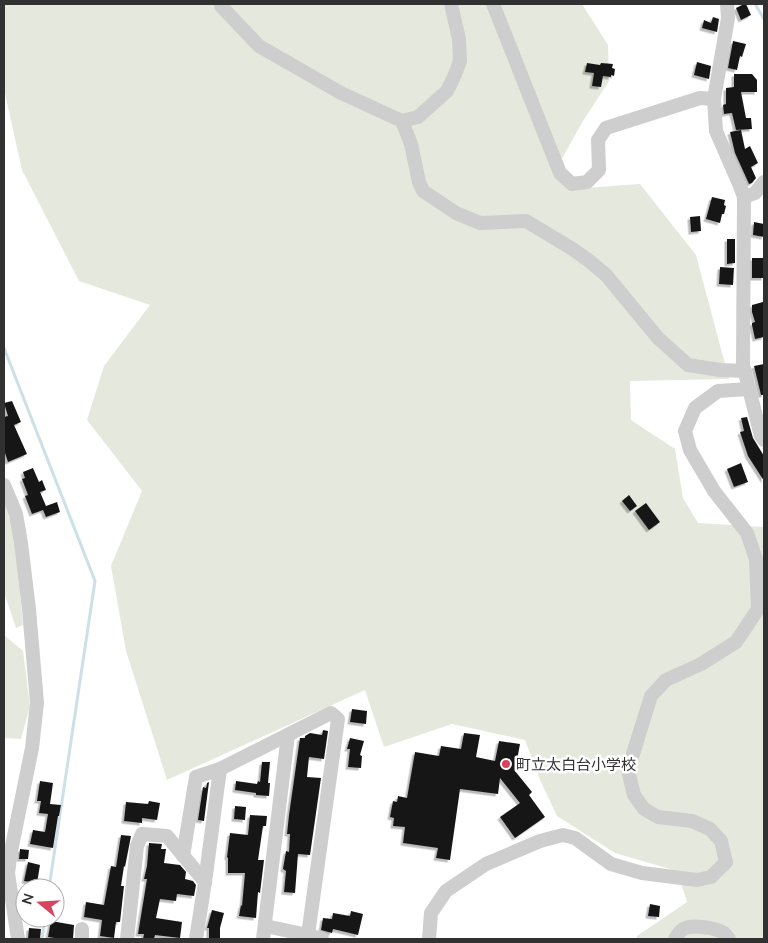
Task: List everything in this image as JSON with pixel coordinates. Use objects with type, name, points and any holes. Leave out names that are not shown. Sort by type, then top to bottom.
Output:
[{"type":"street","points":[[221,4],[226,12],[259,46],[341,93],[402,121],[418,117],[448,91],[454,77],[460,61],[459,39],[451,4]]},
{"type":"street","points":[[493,4],[560,173],[572,184],[587,182],[599,170],[598,140],[606,128],[700,98],[714,99]]},
{"type":"street","points":[[727,4],[728,18],[714,99],[716,131],[744,197],[743,365],[761,436],[764,440]]},
{"type":"street","points":[[402,121],[411,144],[419,182],[423,191],[456,213],[480,223],[526,221],[571,248],[606,275],[658,338],[688,364],[720,370],[745,371]]},
{"type":"street","points":[[744,197],[754,193],[764,182]]},
{"type":"street","points":[[429,939],[431,913],[446,891],[486,864],[540,841],[563,835],[575,838],[611,864],[642,873],[698,880],[711,877],[726,862],[721,841],[710,829],[692,822],[658,817],[644,809],[634,795],[628,770],[651,696],[666,680],[702,664],[736,642],[758,609],[756,559],[747,533],[714,491],[690,450],[685,431],[695,408],[718,391],[749,389]]},
{"type":"street","points":[[4,485],[16,514],[21,543],[37,703],[32,748],[8,873],[18,939]]},
{"type":"street","points":[[183,856],[196,777],[220,769],[288,735],[332,713],[338,719],[312,938],[264,933],[288,735]]},
{"type":"street","points":[[196,939],[220,769]]},
{"type":"street","points":[[126,939],[137,846],[142,834],[167,836],[204,882]]},
{"type":"street","points":[[675,939],[681,930],[688,926],[716,930],[723,933],[729,939]]},
{"type":"shaded area","points":[[4,4],[582,4],[608,45],[609,81],[583,121],[555,171],[571,189],[640,184],[696,255],[729,379],[630,381],[631,420],[675,449],[683,498],[698,523],[764,527],[764,939],[637,939],[637,936],[687,902],[677,871],[615,853],[557,816],[541,782],[525,740],[452,724],[384,747],[365,690],[167,780],[126,651],[111,566],[142,491],[87,420],[104,366],[150,305],[79,281],[22,170],[4,89]]},
{"type":"shaded area","points":[[4,499],[11,517],[19,579],[23,625],[16,628],[4,592]]},
{"type":"shaded area","points":[[4,635],[23,651],[30,706],[21,739],[4,738]]},
{"type":"building","points":[[746,4],[751,15],[741,20],[736,8]]},
{"type":"building","points":[[713,17],[719,19],[717,32],[702,28],[704,20],[711,23]]},
{"type":"building","points":[[733,41],[746,44],[742,57],[740,56],[737,70],[728,68]]},
{"type":"building","points":[[697,62],[711,66],[709,79],[694,75]]},
{"type":"building","points":[[587,63],[613,64],[612,68],[615,69],[614,76],[603,76],[601,87],[592,86],[594,73],[585,72]]},
{"type":"building","points":[[734,74],[752,74],[757,80],[757,92],[741,92],[746,118],[751,118],[752,129],[736,130],[732,113],[724,114],[723,105],[726,104],[726,88],[734,87]]},
{"type":"building","points":[[741,130],[745,149],[750,146],[758,163],[751,167],[756,178],[749,184],[735,153],[730,132]]},
{"type":"building","points":[[712,197],[725,200],[724,205],[726,206],[720,223],[706,219]]},
{"type":"building","points":[[700,216],[701,231],[691,232],[690,217]]},
{"type":"building","points":[[754,222],[764,224],[764,237],[753,235]]},
{"type":"building","points":[[727,239],[735,239],[735,263],[727,264]]},
{"type":"building","points":[[752,258],[764,258],[764,278],[752,278]]},
{"type":"building","points":[[720,267],[734,268],[733,285],[719,284]]},
{"type":"building","points":[[763,302],[764,337],[755,339],[752,325],[755,322],[752,305]]},
{"type":"building","points":[[764,364],[764,395],[761,395],[754,366]]},
{"type":"building","points":[[12,401],[21,422],[14,425],[27,454],[8,462],[4,450],[4,417],[8,416],[4,403]]},
{"type":"building","points":[[747,417],[753,438],[764,456],[764,481],[748,456],[740,432],[744,431],[741,418]]},
{"type":"building","points":[[741,463],[748,482],[734,487],[727,469]]},
{"type":"building","points":[[33,468],[39,482],[42,480],[46,490],[40,492],[46,506],[57,502],[60,512],[46,517],[43,510],[32,514],[25,496],[28,495],[22,479],[25,478],[23,472]]},
{"type":"building","points":[[629,495],[637,506],[630,511],[622,501]]},
{"type":"building","points":[[646,503],[660,522],[649,530],[635,511]]},
{"type":"building","points":[[352,709],[367,711],[366,724],[350,722]]},
{"type":"building","points":[[323,730],[328,731],[324,759],[309,757],[307,777],[321,778],[310,855],[298,854],[295,893],[284,892],[286,871],[283,869],[286,851],[289,852],[290,834],[287,834],[300,738],[305,738],[310,733],[322,735]]},
{"type":"building","points":[[464,733],[480,735],[476,757],[495,761],[499,741],[520,744],[515,771],[532,792],[529,795],[545,817],[515,838],[500,817],[520,803],[500,778],[498,794],[460,789],[450,860],[436,858],[438,848],[403,843],[405,827],[393,826],[394,818],[390,817],[393,801],[397,802],[398,796],[407,798],[415,752],[439,756],[441,746],[461,749]]},
{"type":"building","points":[[350,738],[364,741],[360,755],[362,756],[361,768],[348,767],[350,749],[347,749]]},
{"type":"building","points":[[262,762],[270,762],[269,796],[235,790],[236,781],[257,784],[258,781],[260,782]]},
{"type":"building","points":[[40,781],[53,783],[50,804],[61,805],[53,848],[30,844],[33,830],[45,832],[48,814],[39,813],[41,801],[37,801]]},
{"type":"building","points":[[209,782],[204,821],[198,820],[203,787],[206,788]]},
{"type":"building","points":[[149,801],[160,803],[157,820],[142,818],[142,823],[124,821],[126,802],[148,804]]},
{"type":"building","points":[[235,806],[246,807],[245,820],[234,819]]},
{"type":"building","points":[[250,815],[267,816],[266,826],[263,826],[258,860],[264,860],[260,893],[258,892],[256,918],[239,916],[242,906],[245,873],[228,873],[227,857],[230,833],[248,835]]},
{"type":"building","points":[[121,835],[131,836],[121,886],[124,886],[120,922],[116,922],[114,938],[100,936],[102,920],[84,917],[86,902],[104,905],[111,866],[116,867]]},
{"type":"building","points":[[149,843],[162,844],[161,849],[166,849],[164,863],[180,865],[186,872],[185,879],[193,881],[196,885],[194,896],[177,894],[176,901],[160,899],[156,918],[182,922],[180,938],[155,935],[154,939],[143,939],[144,934],[138,934],[147,879],[144,879]]},
{"type":"building","points":[[20,849],[29,850],[28,859],[19,859]]},
{"type":"building","points":[[28,862],[40,865],[38,878],[25,878]]},
{"type":"building","points":[[650,904],[660,906],[659,917],[648,916]]},
{"type":"building","points":[[212,910],[224,913],[220,928],[220,939],[209,939],[209,928],[207,928]]},
{"type":"building","points":[[351,911],[363,914],[358,935],[333,929],[332,933],[321,930],[323,918],[332,919],[333,913],[350,916]]},
{"type":"building","points":[[65,923],[74,925],[73,939],[48,937],[50,928],[65,928]]},
{"type":"building","points":[[29,928],[41,929],[40,939],[28,939]]},
{"type":"waterway","points":[[755,4],[764,19]]},
{"type":"waterway","points":[[4,348],[95,581],[50,878]]},
{"type":"waterway","points":[[42,939],[44,928]]},
{"type":"place","name":"町立太白台小学校","points":[[506,764]]}]
